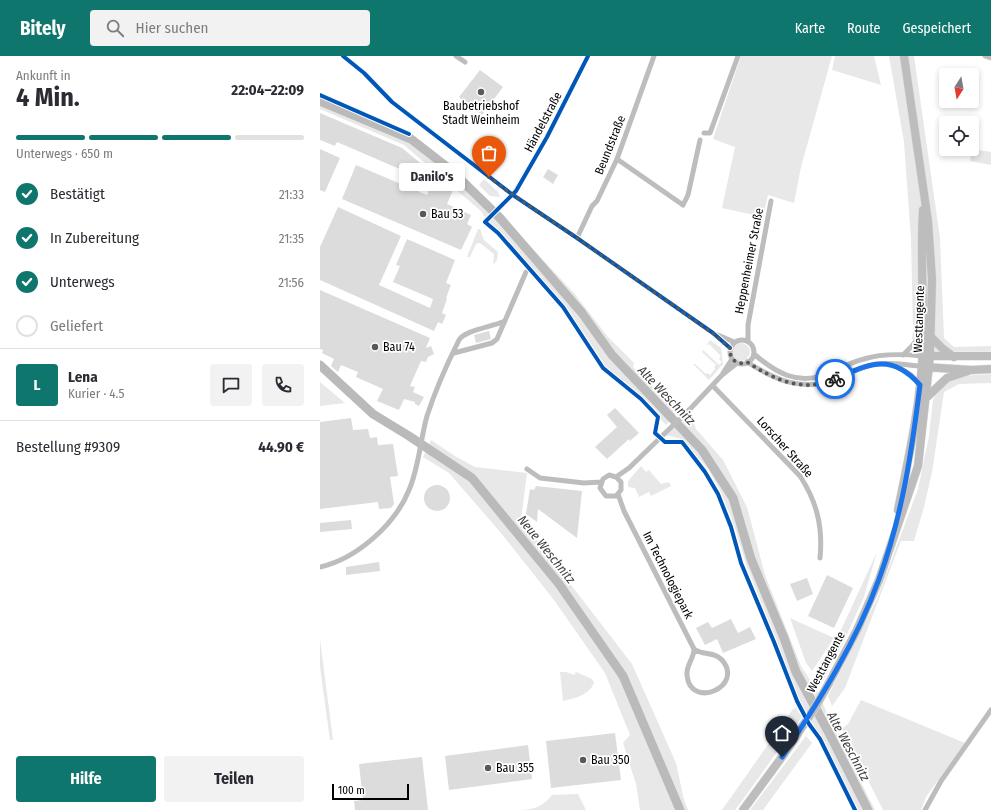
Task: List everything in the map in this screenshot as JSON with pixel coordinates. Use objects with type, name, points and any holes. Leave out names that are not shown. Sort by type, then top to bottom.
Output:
[{"type":"main road","name":"Westtangente","points":[[743,810],[800,730],[829,683],[872,597],[918,466],[927,397],[925,367],[931,337],[932,271],[929,231],[904,56]]},
{"type":"main road","name":"Westtangente","points":[[923,197],[923,332],[926,356]]},
{"type":"main road","points":[[931,337],[954,357]]},
{"type":"main road","points":[[926,356],[991,356]]},
{"type":"main road","name":"Westtangente","points":[[894,534],[911,450],[920,385],[925,367]]},
{"type":"main road","points":[[925,367],[971,370],[991,369]]},
{"type":"main road","points":[[927,397],[947,378],[971,370]]},
{"type":"street","points":[[343,56],[364,73],[392,102],[513,195],[714,334],[730,348],[732,359],[737,363]]},
{"type":"street","points":[[456,56],[465,62]]},
{"type":"street","name":"Händelstraße","points":[[513,195],[547,137],[588,56]]},
{"type":"street","name":"Beundstraße","points":[[577,238],[617,159],[654,56]]},
{"type":"street","points":[[704,133],[710,133],[738,56]]},
{"type":"street","points":[[985,56],[991,58]]},
{"type":"street","points":[[617,159],[683,205],[688,195],[700,140]]},
{"type":"street","name":"Heppenheimer Straße","points":[[748,341],[748,325],[771,201]]},
{"type":"street","points":[[454,353],[495,341],[526,272]]},
{"type":"street","points":[[320,567],[337,563],[356,553],[378,533],[399,509],[410,489],[428,414],[459,340],[464,334],[492,327],[505,321]]},
{"type":"street","name":"Heppenheimer Straße","points":[[741,340],[748,325]]},
{"type":"street","points":[[903,355],[923,332]]},
{"type":"street","points":[[714,334],[734,342],[741,340],[748,341],[753,347],[754,354],[777,372],[800,378],[812,378],[824,375],[864,359],[885,355],[926,356]]},
{"type":"street","points":[[730,348],[734,342]]},
{"type":"street","points":[[747,362],[754,354]]},
{"type":"street","points":[[616,477],[629,468],[713,386],[732,359]]},
{"type":"street","points":[[722,375],[737,363],[747,362],[775,378],[794,384],[806,385],[833,380],[876,364],[925,367]]},
{"type":"street","points":[[892,364],[911,375],[920,385]]},
{"type":"street","name":"Lorscher Straße","points":[[713,386],[800,476],[810,490],[820,521],[820,558]]},
{"type":"street","points":[[620,482],[629,468]]},
{"type":"street","points":[[527,469],[540,478],[584,483],[601,482]]},
{"type":"street","points":[[606,476],[616,477],[620,482],[621,490],[618,494],[613,497],[603,494],[600,488],[601,482],[606,476]]},
{"type":"street","points":[[584,483],[600,488]]},
{"type":"street","name":"Im Technologiepark","points":[[618,494],[624,511],[694,649]]},
{"type":"street","name":"Im Technologiepark","points":[[613,497],[624,511]]},
{"type":"street","points":[[694,649],[701,653],[717,656],[724,663],[727,670],[726,678],[723,685],[717,691],[703,693],[696,690],[690,684],[687,670],[694,657],[694,649]]},
{"type":"street","points":[[925,810],[941,781],[991,710]]},
{"type":"shaded area","points":[[741,56],[832,56],[801,167],[794,203],[768,195],[763,217],[722,208],[735,147],[713,139]]},
{"type":"shaded area","points":[[835,56],[874,56],[881,85],[832,70]]},
{"type":"shaded area","points":[[889,56],[914,56],[940,238],[944,338],[954,347],[991,346],[991,351],[953,351],[936,346],[943,353],[935,352],[935,346],[912,339],[911,239],[904,142]]},
{"type":"shaded area","points":[[320,97],[410,137],[485,198],[574,293],[608,337],[634,363],[633,367],[656,390],[676,414],[666,425],[638,396],[604,368],[563,306],[509,244],[490,226],[481,211],[404,145],[320,109]]},
{"type":"shaded area","points":[[979,150],[991,152],[991,165],[970,161],[971,156],[979,156]]},
{"type":"shaded area","points":[[484,179],[498,192],[500,197],[490,196],[479,185]]},
{"type":"shaded area","points":[[478,229],[480,229],[484,240],[498,252],[497,260],[493,265],[494,254],[480,243],[476,244],[470,257],[467,257]]},
{"type":"shaded area","points":[[710,340],[721,348],[723,364],[709,380],[693,364],[695,364],[706,374],[708,373],[710,375],[715,369],[714,367],[716,365],[702,352],[703,350],[719,365],[722,362],[719,359],[721,356],[709,344],[706,346]]},
{"type":"shaded area","points":[[741,343],[747,346],[750,352],[747,358],[741,361],[735,358],[732,352],[735,346]]},
{"type":"shaded area","points":[[991,374],[991,383],[959,384],[944,392],[932,472],[914,541],[901,541],[845,688],[832,706],[828,696],[877,599],[918,489],[929,436],[933,400],[937,391],[943,383],[957,376]]},
{"type":"shaded area","points":[[320,382],[345,403],[320,406]]},
{"type":"shaded area","points":[[690,413],[696,429],[723,460],[747,507],[765,575],[801,666],[818,692],[831,723],[875,810],[857,810],[821,737],[798,700],[777,641],[747,567],[734,525],[721,492],[708,469],[682,439],[665,435]]},
{"type":"shaded area","points":[[431,440],[475,467],[527,473],[521,520],[632,664],[676,763],[684,800],[688,810],[640,810],[636,784],[623,743],[630,735],[605,673],[554,600],[501,533],[449,473],[423,457]]},
{"type":"shaded area","points":[[641,466],[646,472],[649,470],[661,484],[669,482],[671,486],[651,496],[649,492],[639,497],[635,488],[628,487],[628,481]]},
{"type":"shaded area","points":[[877,552],[864,597],[842,645],[822,682],[815,675],[835,643]]},
{"type":"shaded area","points":[[790,618],[834,638],[812,671],[806,663]]},
{"type":"shaded area","points":[[320,639],[333,740],[330,740],[320,667]]},
{"type":"shaded area","points":[[560,672],[566,672],[574,675],[576,672],[592,679],[594,683],[585,694],[563,701]]},
{"type":"shaded area","points":[[861,700],[965,743],[926,797],[921,810],[883,810],[842,729],[848,724]]},
{"type":"shaded area","points":[[796,708],[802,717],[742,801],[735,810],[722,810],[793,709]]},
{"type":"shaded area","points":[[806,736],[812,743],[763,810],[750,810]]},
{"type":"shaded area","points":[[578,794],[586,810],[522,810],[539,806],[552,795]]},
{"type":"building","name":"Baubetriebshof Stadt Weinheim","points":[[480,70],[503,87],[482,115],[459,97]]},
{"type":"building","points":[[320,113],[402,148],[453,190],[447,204],[471,215],[467,224],[472,227],[461,250],[342,199],[356,165],[427,195],[432,183],[337,142],[335,146],[320,140]]},
{"type":"building","points":[[320,149],[340,158],[325,192],[320,190]]},
{"type":"building","points":[[548,169],[558,175],[553,184],[543,177]]},
{"type":"building","points":[[338,207],[401,236],[379,285],[430,308],[433,299],[393,282],[400,266],[396,265],[407,239],[455,260],[446,283],[451,285],[442,313],[446,315],[442,324],[438,322],[434,331],[320,280],[320,247]]},
{"type":"building","points":[[320,290],[430,338],[426,348],[431,346],[434,354],[428,357],[426,362],[421,361],[410,386],[415,387],[413,392],[424,397],[419,406],[415,404],[415,402],[404,399],[399,410],[377,401],[383,389],[356,377],[358,372],[341,365],[338,372],[331,366],[334,359],[322,353],[323,350],[320,349]]},
{"type":"building","points":[[489,331],[491,339],[476,343],[474,335]]},
{"type":"building","points":[[615,408],[639,433],[630,441],[629,439],[607,459],[595,447],[617,427],[607,415]]},
{"type":"building","points":[[351,418],[353,430],[368,429],[370,438],[377,437],[378,445],[393,444],[398,476],[390,477],[394,504],[391,508],[379,509],[378,502],[320,509],[320,422]]},
{"type":"building","points":[[437,485],[447,488],[450,498],[447,508],[437,511],[427,508],[424,498],[427,488]]},
{"type":"building","points":[[536,486],[582,491],[577,538],[538,509],[537,522],[526,514],[530,489],[534,490]]},
{"type":"building","points":[[351,520],[352,529],[320,532],[320,523]]},
{"type":"building","points":[[379,562],[380,571],[346,575],[346,567]]},
{"type":"building","points":[[827,575],[853,588],[834,628],[808,616]]},
{"type":"building","points":[[807,578],[813,594],[797,601],[790,584]]},
{"type":"building","points":[[731,619],[738,633],[750,627],[756,639],[723,653],[717,639],[705,645],[696,628],[708,622],[712,628]]},
{"type":"building","name":"Bau 350","points":[[615,733],[621,780],[551,788],[546,741]]},
{"type":"building","name":"Bau 355","points":[[528,745],[532,779],[449,790],[445,756]]},
{"type":"building","points":[[422,757],[428,810],[355,810],[354,801],[363,800],[359,764]]},
{"type":"waterway","name":"Alte Weschnitz","points":[[320,101],[411,139],[451,170],[500,218],[582,313],[612,355],[702,450],[733,498],[751,559],[784,638],[796,672],[868,810]]},
{"type":"waterway","name":"Neue Weschnitz","points":[[320,365],[373,414],[472,478],[559,584],[623,676],[680,810]]},
{"type":"cycle path","points":[[343,56],[364,73],[392,102],[513,195],[713,333],[730,348]]},
{"type":"cycle path","points":[[588,56],[547,137],[516,191],[485,222],[498,233],[563,307],[603,368],[641,399],[658,417],[655,433],[665,442],[682,442],[705,472],[718,494],[731,527],[741,563],[797,701],[809,724],[820,739],[855,810]]},
{"type":"cycle path","points":[[320,95],[409,134]]},
{"type":"way so far","points":[[489,177],[714,334],[730,348],[730,355],[737,363],[744,364],[747,362],[766,374],[783,382],[794,384],[815,385],[835,379]]},
{"type":"place","name":"Baubetriebshof Stadt Weinheim","points":[[481,92]]},
{"type":"place","name":"Danilo's","points":[[489,177]]},
{"type":"place","name":"Bau 53","points":[[423,214]]},
{"type":"place","name":"Bau 74","points":[[375,347]]},
{"type":"place","name":"Bau 350","points":[[583,760]]},
{"type":"place","name":"Bau 355","points":[[488,768]]},
{"type":"route","points":[[782,757],[829,683],[860,622],[879,580],[894,534],[916,417],[920,385],[911,375],[892,364],[876,364],[835,379]]}]
